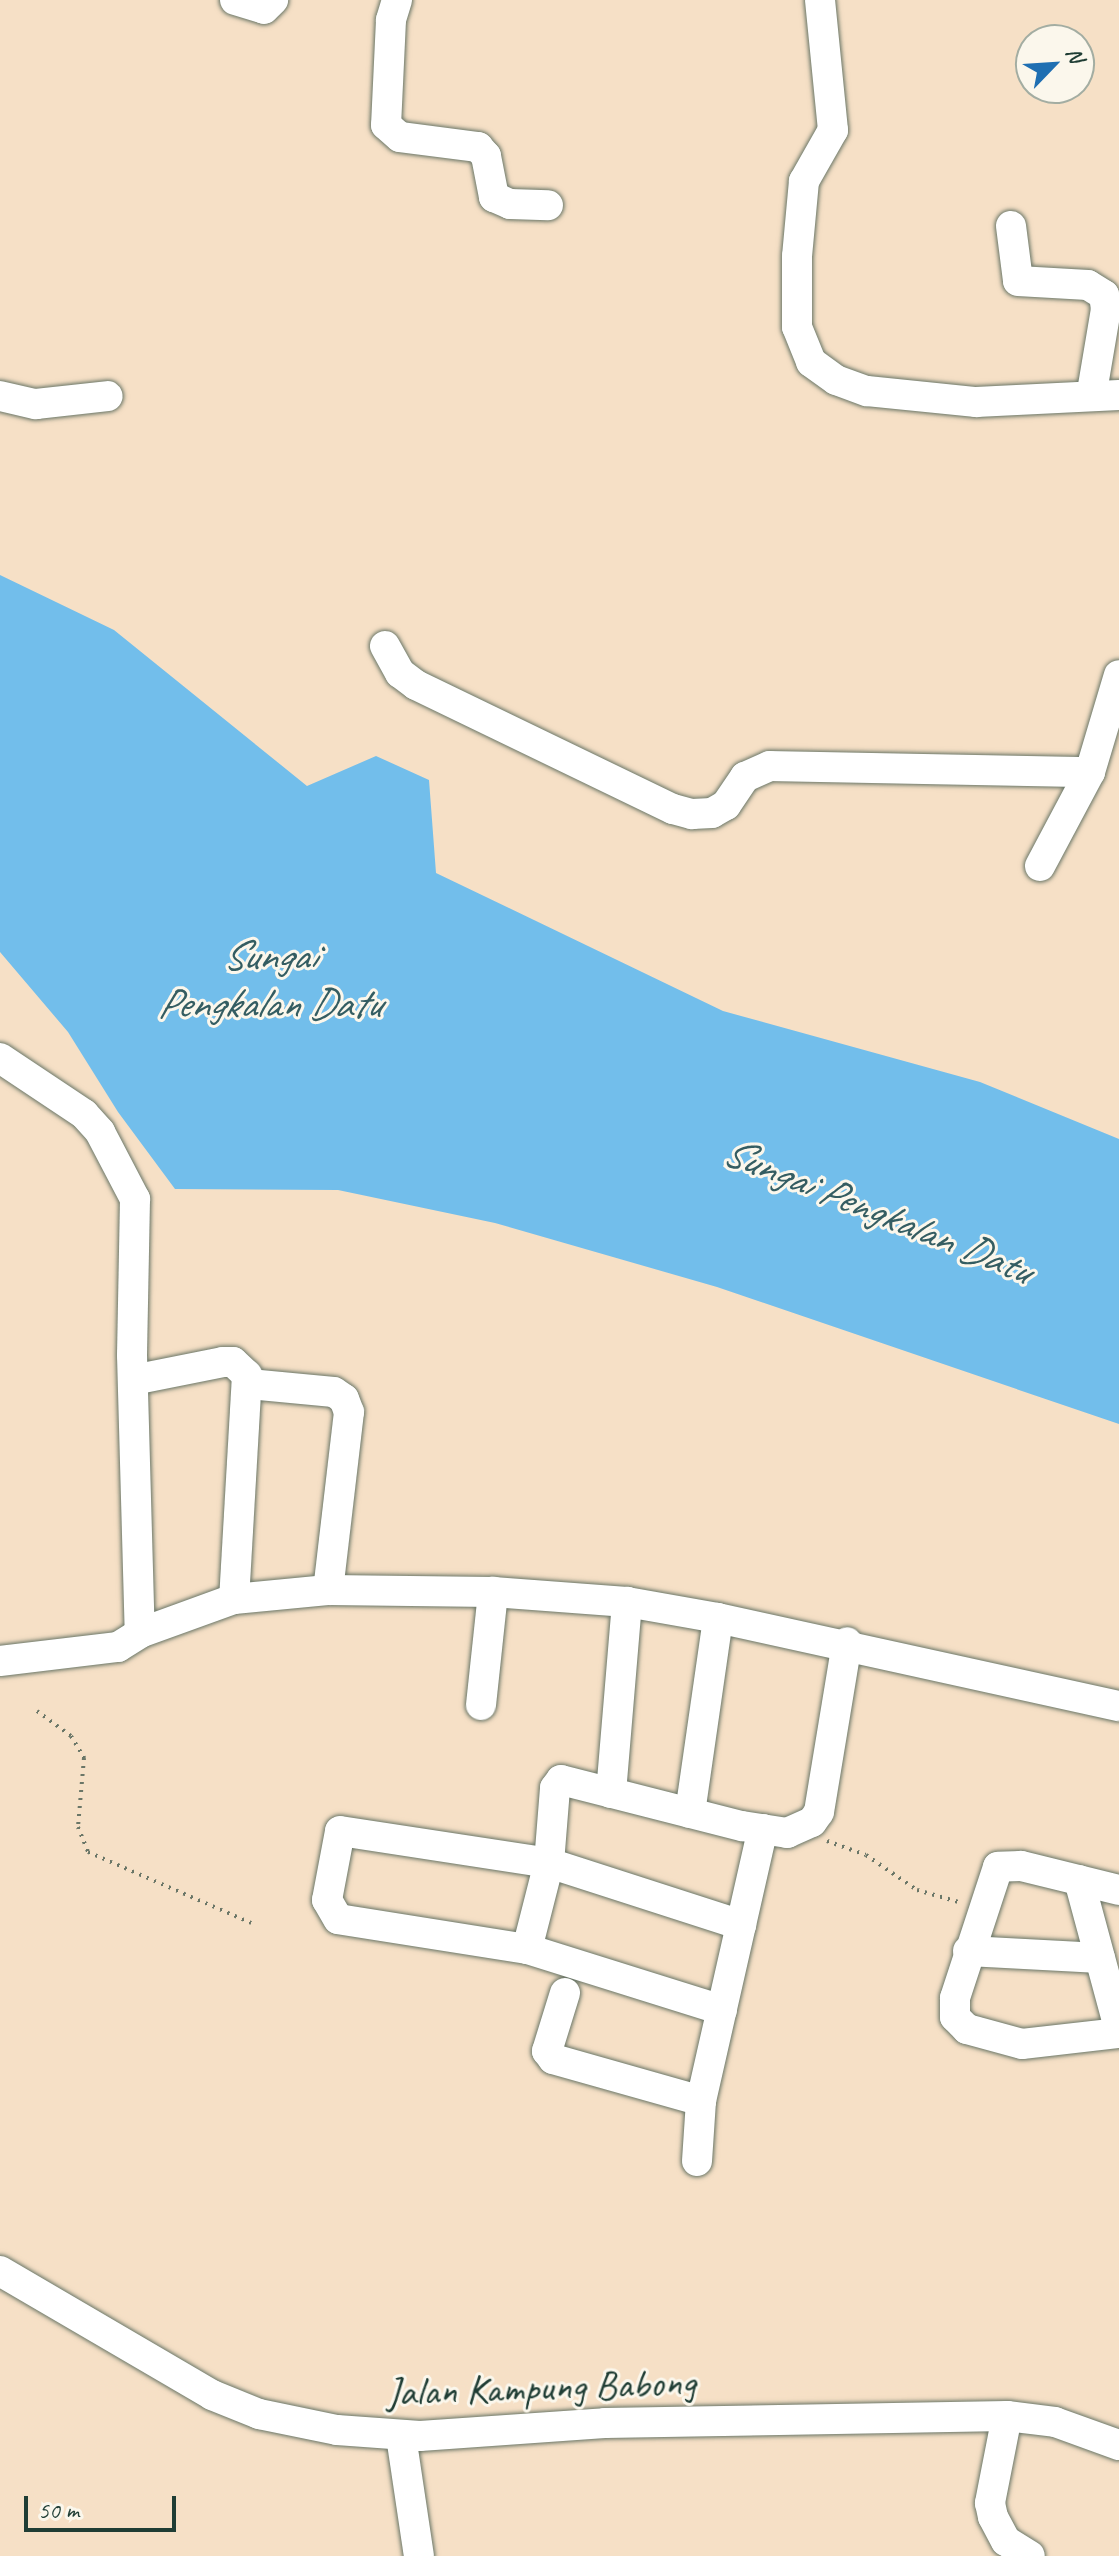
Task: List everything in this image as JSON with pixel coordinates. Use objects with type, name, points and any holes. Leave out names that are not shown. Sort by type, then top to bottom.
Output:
[{"type":"street","points":[[235,0],[264,9],[273,0]]},
{"type":"street","points":[[397,0],[391,20],[386,125],[400,137],[478,147],[486,156],[494,197],[510,204],[548,205]]},
{"type":"street","points":[[820,0],[833,130],[804,181],[797,256],[797,327],[811,362],[836,380],[867,391],[976,402],[1105,394],[1104,295],[1088,285],[1018,281],[1011,226]]},
{"type":"street","points":[[0,396],[36,404],[108,396]]},
{"type":"street","points":[[385,646],[400,673],[416,685],[673,809],[692,814],[712,813],[726,805],[745,777],[770,766],[1090,772]]},
{"type":"street","points":[[1040,866],[1090,772],[1119,675]]},
{"type":"street","points":[[0,1058],[24,1070],[100,1132],[130,1181],[135,1199],[133,1380],[140,1633]]},
{"type":"street","points":[[133,1380],[223,1362],[241,1367],[249,1384],[234,1599]]},
{"type":"street","points":[[249,1384],[334,1392],[344,1399],[349,1412],[328,1590]]},
{"type":"street","points":[[0,1661],[118,1647],[140,1633],[234,1599],[328,1590],[493,1592],[627,1602],[718,1618],[847,1642],[1119,1706]]},
{"type":"street","points":[[481,1705],[493,1592]]},
{"type":"street","points":[[611,1793],[627,1602]]},
{"type":"street","points":[[690,1813],[718,1618]]},
{"type":"street","points":[[527,1949],[549,1863],[555,1788],[561,1780],[763,1829],[798,1831],[819,1812],[847,1642]]},
{"type":"street","points":[[697,2161],[701,2101],[763,1829]]},
{"type":"street","points":[[722,2010],[527,1949],[338,1919],[328,1907],[327,1889],[340,1831],[549,1863],[741,1925]]},
{"type":"street","points":[[1079,1880],[1119,2030],[1022,2044],[967,2029],[955,2017],[955,1998],[981,1909],[998,1867],[1021,1866],[1079,1880],[1119,1890]]},
{"type":"street","points":[[968,1951],[1100,1958]]},
{"type":"street","points":[[565,1993],[547,2051],[553,2059],[701,2101]]},
{"type":"street","name":"Jalan Kampung Babong","points":[[0,2271],[212,2395],[259,2414],[401,2436],[605,2423],[1007,2416],[1055,2422],[1119,2445]]},
{"type":"street","points":[[1007,2416],[990,2503],[993,2517],[1006,2541],[1030,2556]]},
{"type":"street","points":[[401,2436],[419,2556]]},
{"type":"path","points":[[37,1711],[71,1736],[84,1758],[78,1827],[88,1852],[251,1923]]},
{"type":"path","points":[[798,1831],[866,1855],[917,1890],[981,1909]]},
{"type":"water","name":"Sungai Pengkalan Datu","points":[[0,575],[114,630],[307,786],[376,756],[429,780],[436,873],[723,1011],[980,1082],[1119,1139],[1119,1424],[717,1287],[495,1223],[338,1190],[175,1189],[118,1112],[68,1032],[0,952]]}]
